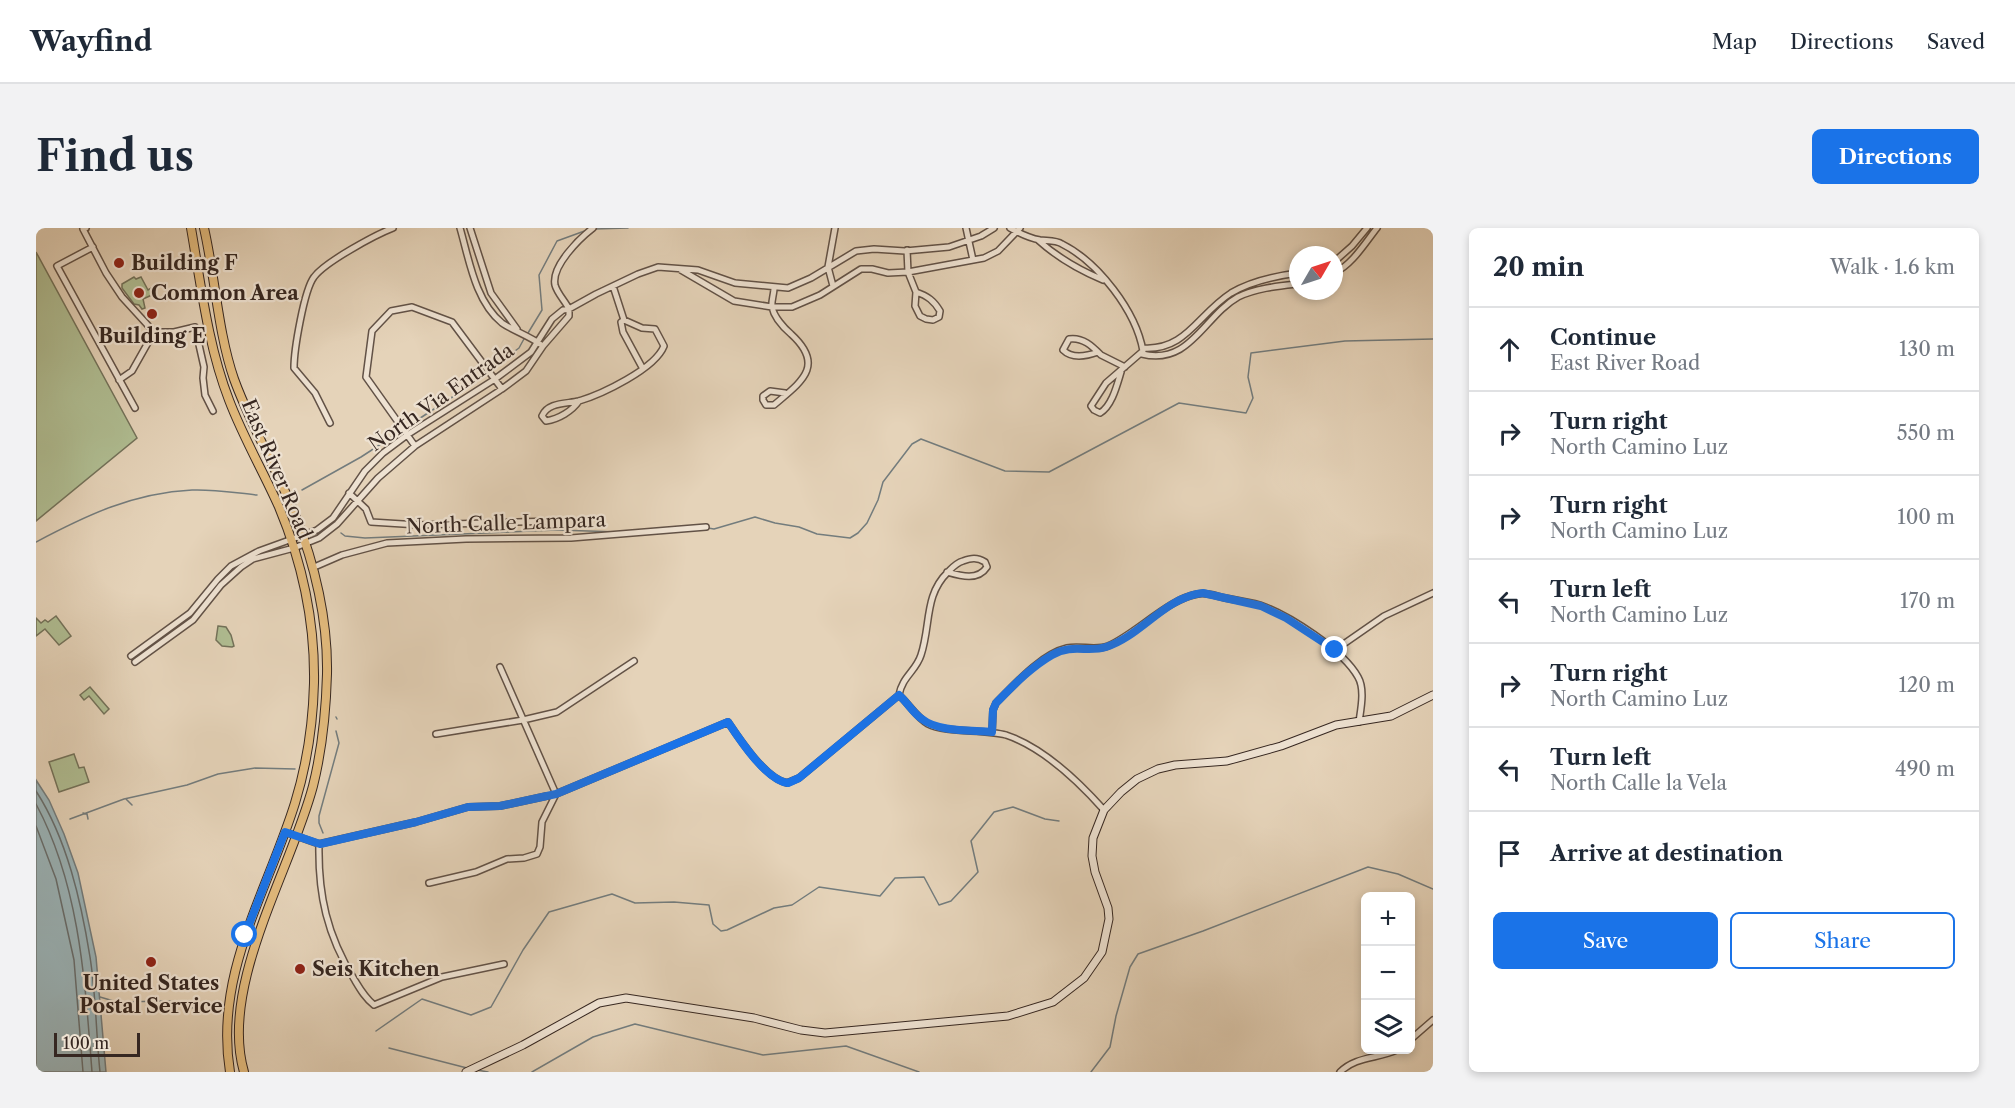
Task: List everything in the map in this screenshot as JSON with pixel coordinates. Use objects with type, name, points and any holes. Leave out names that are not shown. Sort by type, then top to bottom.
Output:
[{"type":"main road","name":"East River Road","points":[[191,228],[220,373],[232,409],[278,505],[292,544],[312,626],[314,685],[303,776],[285,832],[235,967],[227,1022],[230,1072]]},
{"type":"main road","name":"East River Road","points":[[204,228],[233,375],[243,403],[295,513],[312,568],[325,635],[327,672],[325,718],[313,786],[258,939],[243,988],[239,1046],[244,1072]]},
{"type":"main road","points":[[468,1070],[523,1045],[599,1003],[626,998],[754,1018],[801,1030],[825,1033],[1008,1016],[1053,1002],[1084,978],[1102,952],[1109,919],[1108,908],[1095,872],[1092,856],[1096,827],[1104,810],[1137,779],[1158,769],[1175,765],[1227,761],[1281,746],[1336,725],[1391,716],[1433,695]]},
{"type":"street","points":[[86,228],[83,229],[106,273],[122,297],[154,332],[174,332],[195,327],[204,367],[205,394],[213,411]]},
{"type":"street","points":[[330,423],[315,393],[294,368],[294,351],[309,287],[314,277],[328,265],[376,231],[393,228]]},
{"type":"street","points":[[460,228],[474,276],[491,311],[503,324],[518,330],[543,346]]},
{"type":"street","points":[[470,228],[489,290],[518,330]]},
{"type":"street","points":[[569,309],[555,284],[555,272],[581,233],[593,228]]},
{"type":"street","points":[[827,228],[834,231],[828,267],[833,286]]},
{"type":"street","points":[[966,228],[974,260]]},
{"type":"street","name":"North Via Entrada","points":[[304,540],[333,518],[365,471],[383,453],[495,379],[531,352],[552,319],[563,310],[613,286],[658,267],[698,270],[735,283],[788,288],[811,278],[856,251],[950,247],[981,236],[994,228]]},
{"type":"street","points":[[1010,228],[1036,239],[1055,255],[1081,271],[1105,281]]},
{"type":"street","points":[[1343,254],[1366,228]]},
{"type":"street","points":[[1343,268],[1359,252],[1377,228]]},
{"type":"street","points":[[677,268],[734,301],[772,307],[792,307],[820,295],[861,269],[872,268],[888,273],[908,272],[984,258],[998,251],[1018,230]]},
{"type":"street","points":[[1036,239],[1060,242],[1088,260],[1119,297],[1138,330],[1142,351]]},
{"type":"street","points":[[93,247],[57,266],[135,408]]},
{"type":"street","points":[[907,250],[908,272],[916,292],[915,306],[920,316],[926,319],[933,320],[939,317],[940,311],[934,302],[926,295],[916,292]]},
{"type":"street","points":[[1123,369],[1104,411],[1096,412],[1091,406],[1106,383],[1142,351],[1168,346],[1179,339],[1210,308],[1242,287],[1257,281],[1289,275]]},
{"type":"street","points":[[1142,351],[1156,356],[1171,353],[1184,347],[1224,308],[1240,296],[1289,285]]},
{"type":"street","points":[[579,401],[553,420],[546,420],[542,416],[544,411],[556,405],[579,401],[625,380],[656,360],[664,346],[655,329],[642,328],[624,320],[613,286]]},
{"type":"street","points":[[774,288],[772,307],[783,326],[804,348],[809,366],[807,373],[785,393]]},
{"type":"street","points":[[481,294],[489,290]]},
{"type":"street","points":[[414,446],[366,377],[372,331],[391,311],[412,307],[452,322],[502,388]]},
{"type":"street","name":"North Via Entrada","points":[[135,662],[193,620],[221,585],[241,567],[292,544],[319,538],[337,524],[378,478],[414,446],[526,370],[568,316],[569,309]]},
{"type":"street","points":[[624,320],[621,322],[623,332],[643,369]]},
{"type":"street","points":[[119,380],[132,371],[154,332]]},
{"type":"street","points":[[1098,352],[1084,356],[1072,355],[1064,350],[1066,341],[1073,338],[1089,344],[1123,369]]},
{"type":"street","name":"North Calle Lampara","points":[[349,493],[366,509],[371,522],[419,525],[554,521]]},
{"type":"street","name":"North Calle Lampara","points":[[312,568],[342,555],[387,543],[466,538],[570,538],[706,527]]},
{"type":"street","name":"North Via Entrada","points":[[131,656],[190,614],[231,566],[259,551],[292,544]]},
{"type":"street","points":[[285,832],[320,844],[416,822],[468,807],[507,806],[556,794],[728,722],[743,743],[776,779],[788,783],[899,695],[901,683],[921,658],[936,584],[955,564],[975,558],[985,562],[987,567],[977,576],[948,572]]},
{"type":"street","points":[[992,732],[993,710],[996,703],[1035,666],[1067,648],[1106,647],[1134,632],[1175,603],[1203,593],[1261,606],[1286,618],[1335,650],[1360,679],[1362,695],[1359,722]]},
{"type":"street","points":[[1335,650],[1391,612],[1433,593]]},
{"type":"street","points":[[436,734],[557,712],[634,661]]},
{"type":"street","points":[[500,667],[556,794]]},
{"type":"street","points":[[899,695],[928,724],[992,732],[1019,741],[1043,755],[1083,786],[1104,810]]},
{"type":"street","points":[[429,883],[476,872],[507,859],[524,858],[537,854],[540,847],[542,822],[556,794]]},
{"type":"street","points":[[320,844],[319,873],[326,918],[338,949],[367,1000],[374,1005],[442,977],[504,964]]},
{"type":"street","points":[[1415,1036],[1433,1020]]},
{"type":"street","points":[[1340,1072],[1365,1058],[1385,1054]]},
{"type":"green space","points":[[36,252],[137,438],[36,521]]},
{"type":"green space","name":"Common Area","points":[[134,277],[136,279],[141,277],[148,290],[153,287],[152,295],[143,299],[145,308],[142,309],[139,305],[134,304],[122,288],[122,284]]},
{"type":"green space","points":[[56,616],[71,636],[59,645],[45,629],[36,636],[36,618],[41,623],[45,620],[48,622]]},
{"type":"green space","points":[[218,626],[226,627],[234,646],[222,646],[216,640]]},
{"type":"green space","points":[[90,687],[109,709],[104,714],[89,696],[84,700],[80,695]]},
{"type":"green space","points":[[74,754],[79,768],[84,767],[89,782],[59,792],[49,762]]},
{"type":"water","points":[[36,780],[49,800],[78,873],[96,957],[106,1072],[36,1072]]},
{"type":"waterway","points":[[594,229],[628,228]]},
{"type":"waterway","points":[[528,333],[542,310],[539,275],[557,241],[590,229]]},
{"type":"waterway","points":[[405,428],[457,394],[519,348],[525,337]]},
{"type":"waterway","points":[[708,528],[714,529],[755,517],[799,527],[817,534],[850,538],[867,523],[878,500],[883,482],[912,444],[921,439],[1005,471],[1049,472],[1179,403],[1246,413],[1253,398],[1248,377],[1251,353],[1345,341],[1433,339]]},
{"type":"waterway","points":[[302,490],[361,457],[401,431]]},
{"type":"waterway","points":[[36,542],[92,514],[150,496],[200,490],[257,495]]},
{"type":"waterway","points":[[341,533],[345,536],[365,538],[557,530],[619,532]]},
{"type":"waterway","points":[[323,833],[319,816],[339,743],[336,731]]},
{"type":"waterway","points":[[70,819],[124,799],[187,785],[218,774],[255,768],[295,769]]},
{"type":"waterway","points":[[126,799],[132,805]]},
{"type":"waterway","points":[[376,1031],[422,999],[471,1015],[491,1007],[523,950],[549,912],[612,894],[635,903],[674,902],[709,905],[713,924],[721,931],[774,908],[792,905],[819,887],[880,896],[895,878],[924,877],[939,905],[951,901],[978,872],[971,841],[994,812],[1013,807],[1045,819],[1059,821]]},
{"type":"waterway","points":[[83,813],[87,814],[88,819]]},
{"type":"waterway","points":[[1091,1072],[1110,1047],[1130,967],[1138,954],[1368,867],[1398,874],[1433,889]]},
{"type":"waterway","points":[[100,997],[117,1002],[169,1001],[193,1008]]},
{"type":"waterway","points":[[532,1072],[593,1037],[635,1024],[763,1055],[846,1046],[919,1072]]},
{"type":"waterway","points":[[389,1048],[467,1068]]},
{"type":"waterway","points":[[477,1070],[488,1072]]},
{"type":"place","name":"Building F","points":[[119,263]]},
{"type":"place","name":"Common Area","points":[[139,293]]},
{"type":"place","name":"Building E","points":[[152,314]]},
{"type":"place","name":"United States Postal Service","points":[[151,962]]},
{"type":"place","name":"Seis Kitchen","points":[[300,969]]},
{"type":"route","points":[[245,935],[285,832],[320,844],[416,822],[468,807],[500,806],[556,794],[728,722],[764,767],[776,779],[788,783],[799,778],[899,695],[928,724],[992,732],[993,710],[996,703],[1035,666],[1067,648],[1106,647],[1134,632],[1175,603],[1196,594],[1203,593],[1261,606],[1286,618],[1335,650]]}]
